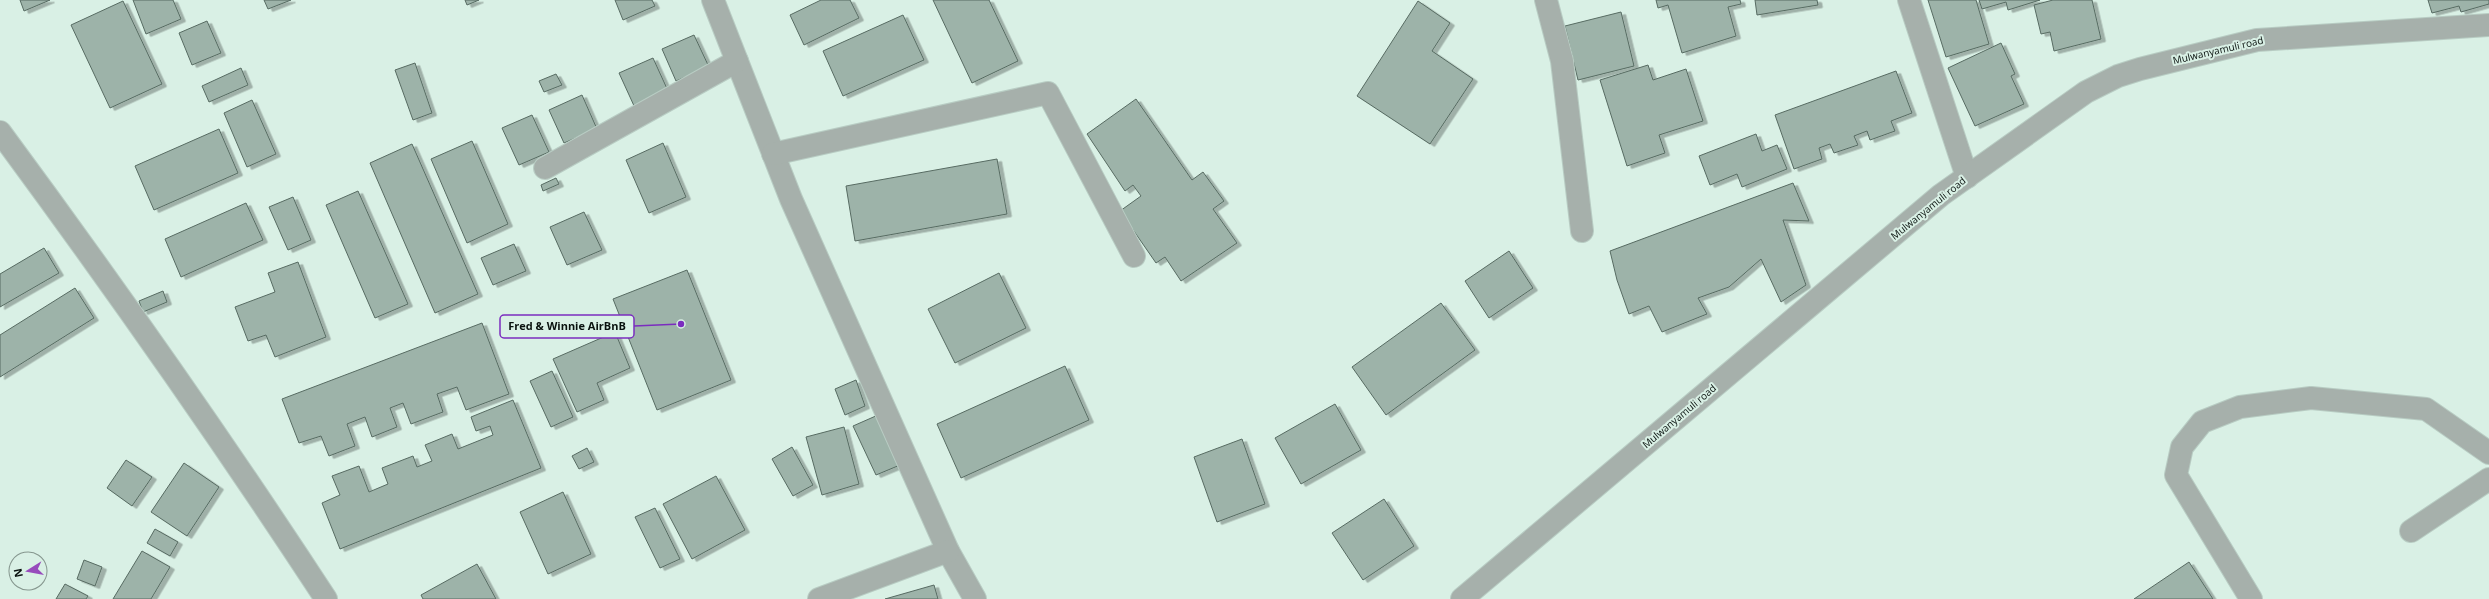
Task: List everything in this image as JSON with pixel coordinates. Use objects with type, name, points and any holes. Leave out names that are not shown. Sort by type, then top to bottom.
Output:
[{"type":"street","points":[[713,0],[773,154],[948,550],[975,599]]},
{"type":"street","points":[[1546,0],[1562,61],[1582,231]]},
{"type":"street","points":[[1909,0],[1966,177]]},
{"type":"street","name":"Mulwanyamuli road","points":[[1462,599],[1941,196],[2086,92],[2118,76],[2140,69],[2258,40],[2489,25]]},
{"type":"street","points":[[545,168],[737,62]]},
{"type":"street","points":[[773,154],[1048,93],[1134,256]]},
{"type":"street","points":[[0,132],[106,274],[250,483],[326,599]]},
{"type":"street","points":[[2251,599],[2176,475],[2182,447],[2202,422],[2240,407],[2311,398],[2426,409],[2489,453]]},
{"type":"street","points":[[2411,531],[2489,479]]},
{"type":"street","points":[[819,599],[948,550]]},
{"type":"building","points":[[20,0],[50,0],[24,11]]},
{"type":"building","points":[[133,0],[173,0],[181,19],[146,34]]},
{"type":"building","points":[[264,0],[291,0],[268,9]]},
{"type":"building","points":[[465,0],[479,0],[467,5]]},
{"type":"building","points":[[615,0],[652,0],[655,6],[623,20]]},
{"type":"building","points":[[821,0],[850,0],[859,18],[804,45],[790,15]]},
{"type":"building","points":[[933,0],[989,0],[1018,61],[972,83]]},
{"type":"building","points":[[1656,0],[1740,0],[1741,4],[1728,7],[1736,36],[1682,53],[1668,5],[1658,8]]},
{"type":"building","points":[[1755,0],[1817,0],[1818,5],[1757,15]]},
{"type":"building","points":[[1928,0],[1976,0],[1989,44],[1946,57]]},
{"type":"building","points":[[1979,0],[2040,0],[2008,10],[2006,2],[1982,9]]},
{"type":"building","points":[[2053,0],[2092,0],[2101,39],[2054,51],[2050,32],[2041,34],[2034,5]]},
{"type":"building","points":[[2428,0],[2489,0],[2489,4],[2461,12],[2459,6],[2432,13]]},
{"type":"building","points":[[123,1],[162,84],[110,108],[71,25]]},
{"type":"building","points":[[1418,1],[1450,23],[1432,51],[1473,79],[1430,144],[1357,96]]},
{"type":"building","points":[[1621,12],[1634,66],[1578,80],[1565,26]]},
{"type":"building","points":[[903,15],[924,60],[843,96],[823,51]]},
{"type":"building","points":[[207,21],[221,53],[192,65],[179,33]]},
{"type":"building","points":[[694,35],[709,67],[676,81],[662,49]]},
{"type":"building","points":[[2001,43],[2015,74],[2011,76],[2024,104],[1975,126],[1948,68]]},
{"type":"building","points":[[653,58],[669,93],[635,108],[619,73]]},
{"type":"building","points":[[415,63],[432,113],[413,120],[395,70]]},
{"type":"building","points":[[1648,65],[1653,80],[1686,69],[1703,121],[1659,135],[1665,153],[1627,166],[1600,80]]},
{"type":"building","points":[[241,68],[248,85],[209,102],[202,86]]},
{"type":"building","points":[[1896,71],[1912,113],[1891,121],[1895,131],[1870,140],[1867,131],[1854,136],[1858,145],[1834,153],[1830,144],[1819,148],[1822,159],[1794,169],[1775,115]]},
{"type":"building","points":[[556,74],[562,85],[544,92],[539,81]]},
{"type":"building","points":[[582,95],[597,129],[564,143],[549,110]]},
{"type":"building","points":[[1136,99],[1192,180],[1203,172],[1224,201],[1213,209],[1237,243],[1181,281],[1165,257],[1156,263],[1120,211],[1141,196],[1133,185],[1125,191],[1087,134]]},
{"type":"building","points":[[252,100],[276,154],[247,167],[224,113]]},
{"type":"building","points":[[532,115],[549,152],[519,165],[502,128]]},
{"type":"building","points":[[219,129],[238,173],[154,210],[135,166]]},
{"type":"building","points":[[1756,134],[1762,151],[1777,145],[1787,169],[1742,187],[1737,174],[1710,185],[1699,156]]},
{"type":"building","points":[[472,141],[508,224],[467,243],[431,159]]},
{"type":"building","points":[[663,143],[686,197],[649,213],[626,160]]},
{"type":"building","points":[[412,144],[478,294],[435,313],[370,163]]},
{"type":"building","points":[[997,159],[1007,214],[855,241],[846,186]]},
{"type":"building","points":[[556,178],[559,184],[543,191],[541,185]]},
{"type":"building","points":[[1793,183],[1809,221],[1783,220],[1806,285],[1781,302],[1761,259],[1729,287],[1698,298],[1707,314],[1662,332],[1649,306],[1629,314],[1617,280],[1610,251]]},
{"type":"building","points":[[358,191],[408,304],[375,318],[326,205]]},
{"type":"building","points":[[293,197],[311,240],[288,250],[269,207]]},
{"type":"building","points":[[246,203],[263,240],[181,277],[165,239]]},
{"type":"building","points":[[584,212],[602,250],[567,265],[550,227]]},
{"type":"building","points":[[514,244],[526,271],[493,285],[481,258]]},
{"type":"building","points":[[44,248],[59,273],[0,307],[0,274]]},
{"type":"building","points":[[1509,251],[1533,288],[1489,318],[1465,281]]},
{"type":"building","points":[[298,262],[326,337],[275,357],[266,335],[248,341],[235,307],[275,292],[268,273]]},
{"type":"building","points":[[687,270],[731,380],[657,410],[613,299]]},
{"type":"building","points":[[999,273],[1026,328],[955,363],[928,309]]},
{"type":"building","points":[[75,288],[94,318],[0,377],[0,335]]},
{"type":"building","points":[[163,291],[167,302],[143,312],[139,301]]},
{"type":"building","points":[[1441,303],[1475,350],[1386,415],[1352,367]]},
{"type":"building","points":[[482,323],[509,394],[466,410],[457,387],[437,394],[443,412],[411,424],[403,403],[390,408],[397,427],[372,437],[365,417],[347,424],[355,446],[329,456],[321,436],[299,443],[282,399]]},
{"type":"building","points":[[615,332],[630,368],[597,383],[604,400],[577,412],[553,359]]},
{"type":"building","points":[[1065,366],[1089,420],[961,478],[937,424]]},
{"type":"building","points":[[552,371],[573,417],[551,427],[530,381]]},
{"type":"building","points":[[856,380],[865,406],[845,415],[835,389]]},
{"type":"building","points":[[513,400],[541,468],[340,549],[322,503],[340,495],[332,476],[359,466],[369,492],[388,484],[382,468],[413,456],[417,467],[432,461],[425,445],[452,434],[458,449],[493,435],[490,426],[476,431],[471,417]]},
{"type":"building","points":[[1335,404],[1361,450],[1301,484],[1275,438]]},
{"type":"building","points":[[878,415],[900,465],[876,475],[853,426]]},
{"type":"building","points":[[844,427],[859,484],[822,495],[806,437]]},
{"type":"building","points":[[1242,439],[1265,504],[1217,522],[1194,457]]},
{"type":"building","points":[[792,447],[813,485],[793,496],[772,459]]},
{"type":"building","points":[[587,448],[594,462],[579,469],[572,456]]},
{"type":"building","points":[[126,460],[152,477],[132,506],[107,488]]},
{"type":"building","points":[[184,463],[219,487],[187,536],[151,512]]},
{"type":"building","points":[[716,476],[745,530],[692,559],[663,504]]},
{"type":"building","points":[[563,492],[591,554],[548,574],[520,512]]},
{"type":"building","points":[[1384,499],[1414,546],[1363,580],[1332,533]]},
{"type":"building","points":[[655,508],[680,559],[660,568],[635,517]]},
{"type":"building","points":[[155,529],[178,542],[170,556],[147,543]]},
{"type":"building","points":[[142,551],[170,567],[151,599],[113,599]]},
{"type":"building","points":[[84,560],[102,567],[95,586],[77,579]]},
{"type":"building","points":[[2189,562],[2213,599],[2134,599]]},
{"type":"building","points":[[477,564],[496,599],[423,599],[421,595]]},
{"type":"building","points":[[65,584],[88,596],[86,599],[56,599]]},
{"type":"building","points":[[934,585],[938,599],[885,599]]},
{"type":"place","name":"Fred & Winnie AirBnB","points":[[681,324]]}]
